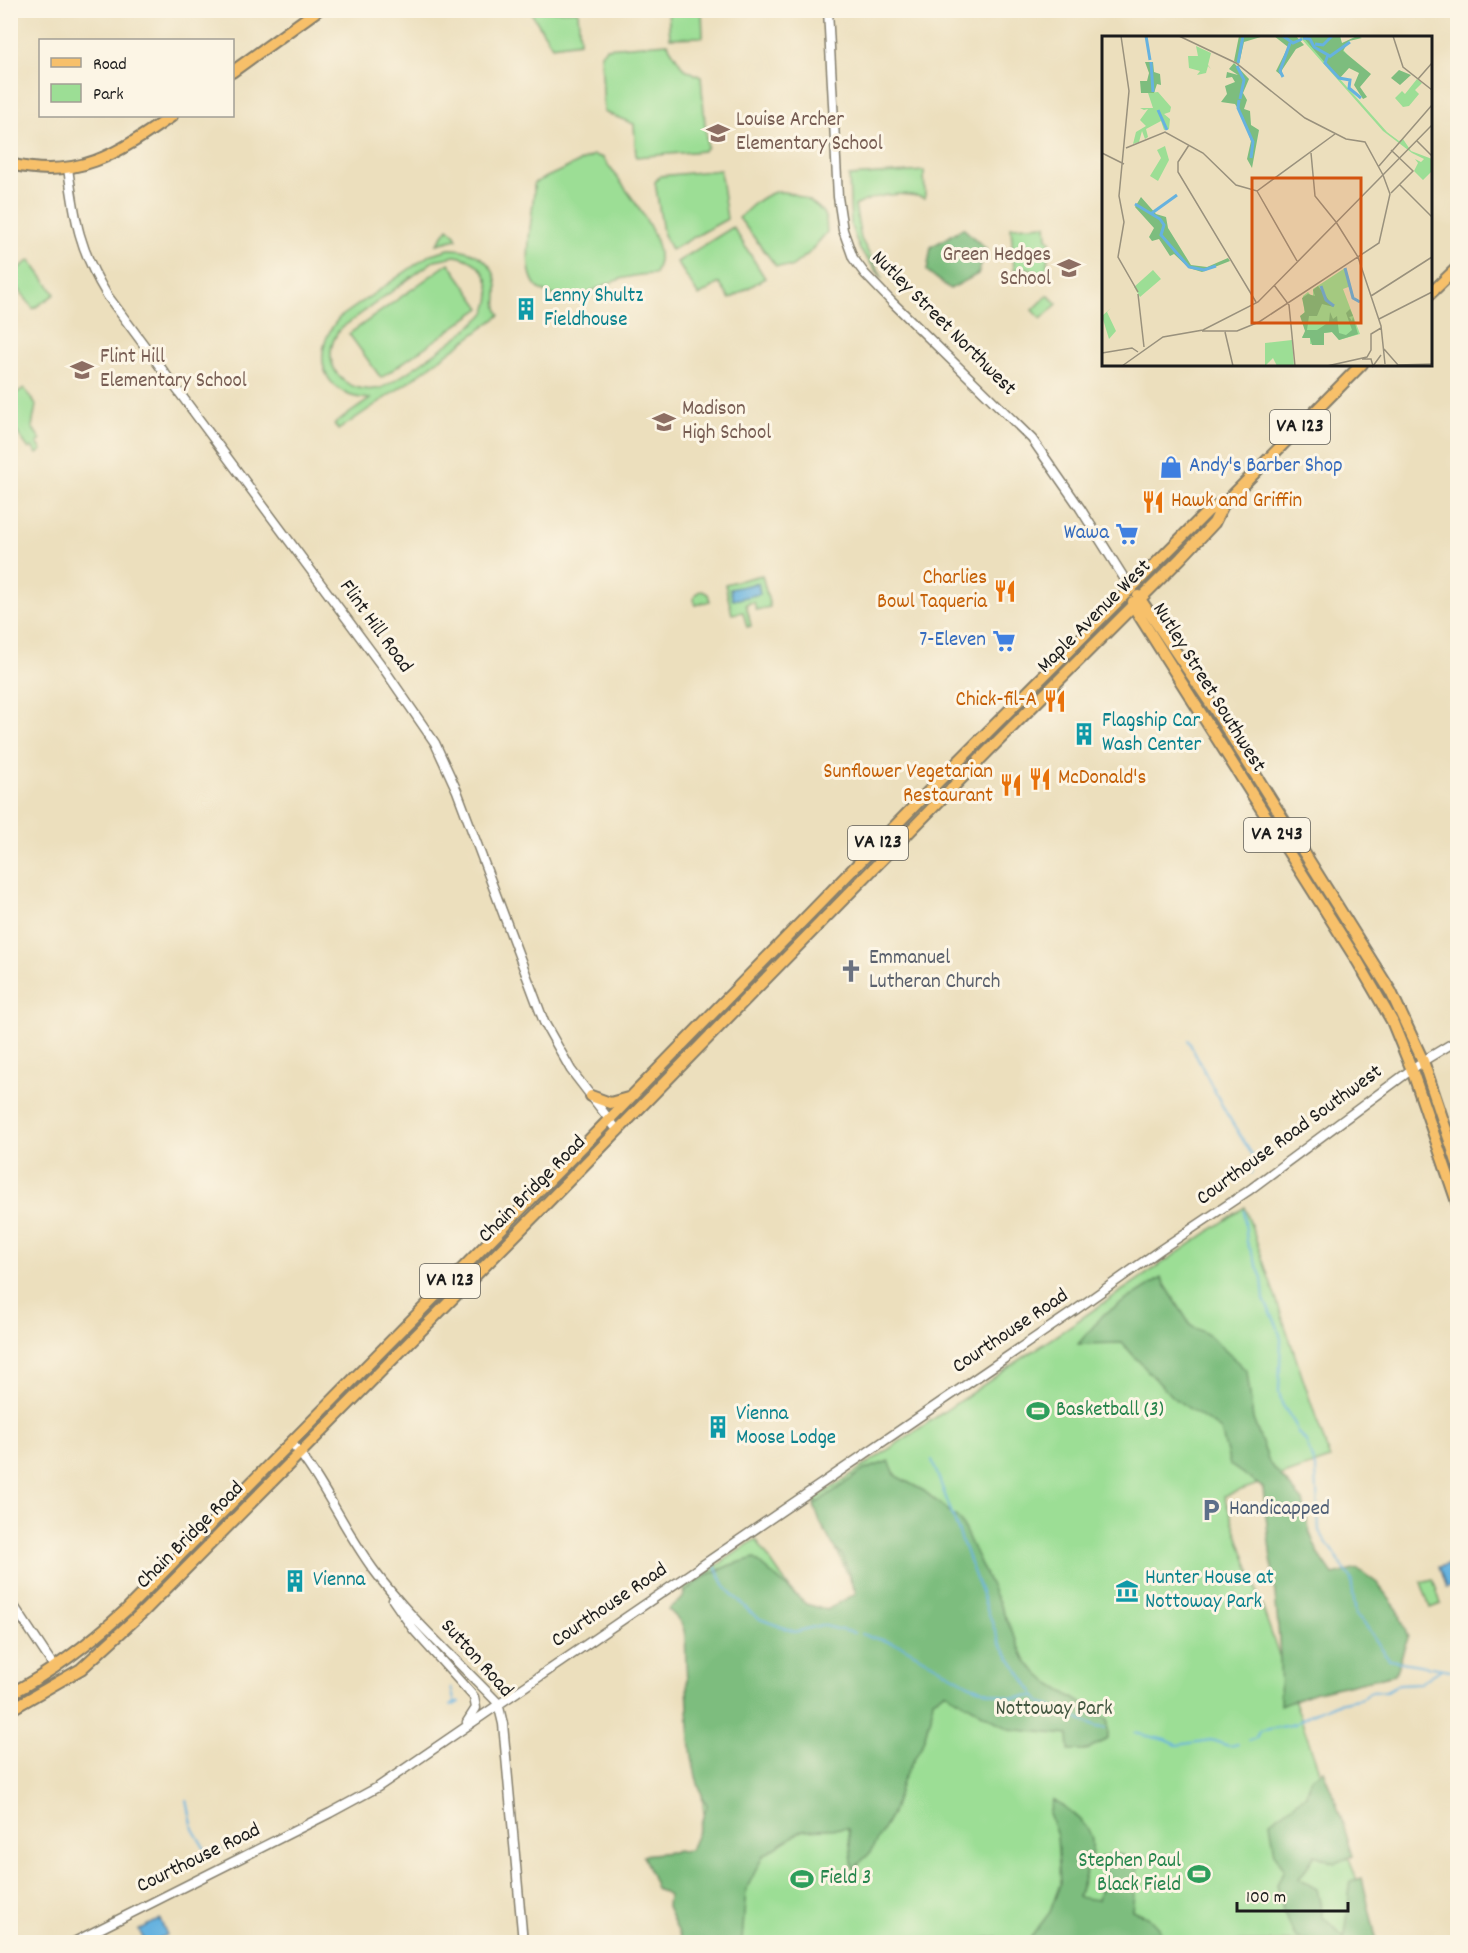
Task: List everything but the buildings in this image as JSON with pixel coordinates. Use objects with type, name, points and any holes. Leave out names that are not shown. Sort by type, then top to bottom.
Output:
[{"type":"main road","points":[[234,71],[318,10]]},
{"type":"main road","points":[[10,164],[36,169],[68,168],[90,163],[115,152],[170,117]]},
{"type":"main road","points":[[1432,293],[1458,267]]},
{"type":"main road","name":"Maple Avenue West","points":[[988,751],[1214,523],[1223,505],[1360,366]]},
{"type":"main road","name":"Maple Avenue West","points":[[979,740],[1208,511],[1223,505]]},
{"type":"main road","name":"Nutley Street Southwest","points":[[1131,590],[1392,1021],[1412,1070],[1458,1205]]},
{"type":"main road","name":"Nutley Street Southwest","points":[[1137,602],[1215,710],[1373,962],[1403,1015],[1423,1061],[1458,1165]]},
{"type":"main road","name":"Chain Bridge Road","points":[[10,1694],[56,1668],[126,1610],[979,740]]},
{"type":"main road","name":"Chain Bridge Road","points":[[10,1710],[63,1680],[97,1655],[145,1610],[618,1131],[988,751]]},
{"type":"main road","points":[[591,1096],[610,1103],[631,1096]]},
{"type":"street","name":"Nutley Street Northwest","points":[[828,10],[838,197],[843,230],[853,258],[891,301],[1032,439],[1080,508],[1131,590]]},
{"type":"street","name":"Flint Hill Road","points":[[68,168],[81,242],[91,267],[107,295],[384,669],[435,743],[458,791],[544,1022],[562,1056],[618,1131]]},
{"type":"street","name":"Courthouse Road Southwest","points":[[1144,1262],[1248,1191],[1423,1061],[1458,1040]]},
{"type":"street","name":"Courthouse Road","points":[[74,1942],[352,1802],[400,1772],[1144,1262]]},
{"type":"street","name":"Sutton Road","points":[[291,1442],[388,1589],[498,1703],[503,1724],[523,1942]]},
{"type":"street","points":[[388,1589],[412,1629],[476,1701],[474,1712],[460,1730]]},
{"type":"street","points":[[10,1600],[56,1668]]},
{"type":"green space","points":[[530,11],[578,11],[580,42],[552,46]]},
{"type":"green space","points":[[668,11],[702,11],[703,37],[670,38]]},
{"type":"green space","points":[[667,43],[683,68],[701,77],[707,147],[703,151],[636,157],[634,124],[604,112],[601,54],[606,48]]},
{"type":"green space","points":[[594,155],[603,158],[646,219],[657,245],[659,260],[655,274],[621,279],[570,303],[568,300],[541,290],[534,282],[530,270],[528,256],[534,183]]},
{"type":"green space","points":[[720,170],[727,219],[671,250],[663,232],[655,182],[660,176]]},
{"type":"green space","points":[[924,171],[925,198],[907,194],[889,194],[872,198],[855,206],[861,239],[883,279],[860,250],[851,226],[849,176]]},
{"type":"green space","points":[[775,192],[796,195],[811,202],[822,212],[826,220],[827,232],[808,254],[791,267],[776,266],[739,218],[751,206]]},
{"type":"green space","points":[[1046,225],[1047,237],[1050,241],[1047,264],[1049,272],[1045,277],[1028,268],[1014,270],[1011,227]]},
{"type":"green space","points":[[733,227],[765,278],[730,299],[719,283],[699,296],[677,262]]},
{"type":"green space","points":[[448,228],[457,239],[437,244]]},
{"type":"green space","points":[[963,228],[986,249],[978,274],[950,289],[927,271],[931,247]]},
{"type":"green space","points":[[458,249],[474,254],[487,263],[495,278],[500,315],[338,430],[334,424],[370,399],[355,397],[336,387],[324,369],[324,349],[332,328],[339,318],[431,254]],"holes":[[[460,257],[478,266],[487,279],[490,299],[486,311],[480,318],[437,352],[381,388],[367,389],[345,382],[337,374],[332,364],[333,341],[340,329],[435,260]]]},
{"type":"green space","points":[[30,260],[55,294],[33,309],[11,278],[11,274]]},
{"type":"green space","points":[[449,263],[481,308],[381,378],[349,334]]},
{"type":"green space","points":[[1048,295],[1057,304],[1041,319],[1033,310]]},
{"type":"green space","points":[[24,388],[36,405],[32,427],[41,440],[37,443],[42,450],[37,454],[32,447],[29,449],[11,424],[11,397]]},
{"type":"green space","points":[[762,575],[770,607],[756,610],[754,602],[746,604],[751,626],[747,627],[743,612],[732,614],[725,584]]},
{"type":"green space","points":[[698,592],[708,594],[710,601],[696,605],[693,599]]},
{"type":"green space","name":"Nottoway Park","points":[[1245,1207],[1330,1459],[1224,1496],[1378,1942],[715,1942],[684,1588],[756,1539],[813,1623],[856,1593],[814,1500]]},
{"type":"green space","points":[[1161,1278],[1191,1326],[1209,1335],[1247,1371],[1253,1419],[1270,1464],[1303,1501],[1310,1533],[1318,1553],[1333,1575],[1358,1569],[1377,1583],[1398,1610],[1408,1638],[1395,1674],[1313,1693],[1280,1705],[1278,1624],[1263,1488],[1230,1465],[1221,1430],[1172,1397],[1122,1343],[1078,1344],[1104,1314]]},
{"type":"green space","points":[[889,1461],[896,1476],[924,1491],[960,1520],[1027,1663],[1049,1683],[1108,1720],[1108,1739],[1088,1750],[1069,1750],[1068,1735],[1009,1729],[945,1692],[933,1699],[931,1718],[921,1747],[903,1779],[892,1814],[869,1854],[853,1869],[848,1828],[803,1830],[763,1856],[746,1890],[742,1942],[683,1942],[667,1907],[668,1896],[656,1888],[643,1855],[690,1850],[707,1805],[700,1791],[692,1756],[684,1632],[680,1622],[668,1609],[707,1575],[754,1558],[806,1604],[827,1610],[856,1593],[843,1556],[832,1544],[814,1505],[864,1470]]},
{"type":"green space","points":[[1433,1579],[1441,1604],[1430,1608],[1421,1582]]},
{"type":"green space","points":[[1323,1770],[1353,1856],[1335,1863],[1315,1855],[1299,1879],[1317,1889],[1323,1917],[1344,1938],[1351,1881],[1362,1878],[1377,1942],[1309,1942],[1296,1938],[1283,1911],[1277,1885],[1284,1869],[1275,1854],[1270,1821],[1305,1796],[1312,1778]]},
{"type":"green space","points":[[1053,1800],[1082,1822],[1092,1841],[1089,1864],[1078,1897],[1098,1900],[1105,1872],[1100,1858],[1119,1853],[1138,1865],[1132,1910],[1148,1917],[1160,1930],[1158,1942],[1020,1942],[1028,1941],[1050,1912],[1060,1884],[1057,1836],[1049,1814]]},
{"type":"green space","points":[[996,1937],[1013,1942],[961,1942]]},
{"type":"water","points":[[758,583],[760,594],[733,600],[730,589]]},
{"type":"water","points":[[1448,1564],[1454,1585],[1446,1588],[1439,1567]]},
{"type":"water","points":[[160,1919],[167,1935],[152,1942],[145,1942],[139,1930]]},
{"type":"waterway","points":[[1188,1040],[1225,1111],[1254,1158],[1251,1173]]},
{"type":"waterway","points":[[1244,1211],[1247,1242],[1262,1278],[1264,1300],[1277,1325],[1281,1339],[1279,1392],[1282,1404],[1295,1424],[1297,1432],[1306,1441],[1316,1471],[1319,1531],[1351,1579],[1356,1615],[1370,1631],[1389,1660],[1450,1670]]},
{"type":"waterway","points":[[932,1460],[1000,1644],[1040,1702],[1097,1727],[1105,1728]]},
{"type":"waterway","points":[[715,1566],[726,1588],[760,1619],[795,1632],[821,1625],[854,1633]]},
{"type":"waterway","points":[[861,1634],[900,1645],[968,1684],[991,1693],[1013,1698],[1035,1696]]},
{"type":"waterway","points":[[1248,1741],[1256,1738],[1259,1731],[1295,1724],[1311,1714],[1338,1703],[1362,1698],[1371,1692],[1386,1691],[1399,1684],[1420,1683],[1440,1670]]},
{"type":"waterway","points":[[451,1687],[455,1705]]},
{"type":"waterway","points":[[451,1705],[460,1702]]},
{"type":"waterway","points":[[1134,1733],[1166,1740],[1177,1745],[1211,1740],[1229,1746],[1238,1744]]},
{"type":"waterway","points":[[187,1800],[193,1829],[206,1851],[222,1850]]},
{"type":"place","name":"Louise Archer Elementary School","points":[[718,133]]},
{"type":"place","name":"Green Hedges School","points":[[1069,268]]},
{"type":"place","name":"Lenny Shultz Fieldhouse","points":[[526,309]]},
{"type":"place","name":"Flint Hill Elementary School","points":[[82,370]]},
{"type":"place","name":"Madison High School","points":[[664,422]]},
{"type":"place","name":"Andy's Barber Shop","points":[[1171,467]]},
{"type":"place","name":"Hawk and Griffin","points":[[1153,502]]},
{"type":"place","name":"Wawa","points":[[1127,534]]},
{"type":"place","name":"Charlies Bowl Taqueria","points":[[1005,591]]},
{"type":"place","name":"7-Eleven","points":[[1004,641]]},
{"type":"place","name":"Chick-fil-A","points":[[1055,701]]},
{"type":"place","name":"Flagship Car Wash Center","points":[[1084,734]]},
{"type":"place","name":"McDonald's","points":[[1040,779]]},
{"type":"place","name":"Sunflower Vegetarian Restaurant","points":[[1011,785]]},
{"type":"place","name":"Emmanuel Lutheran Church","points":[[851,971]]},
{"type":"place","name":"Basketball (3)","points":[[1038,1411]]},
{"type":"place","name":"Vienna Moose Lodge","points":[[718,1427]]},
{"type":"place","name":"Handicapped","points":[[1211,1510]]},
{"type":"place","name":"Vienna","points":[[295,1581]]},
{"type":"place","name":"Hunter House at Nottoway Park","points":[[1127,1591]]},
{"type":"place","name":"Stephen Paul Black Field","points":[[1199,1874]]},
{"type":"place","name":"Field 3","points":[[802,1879]]}]
